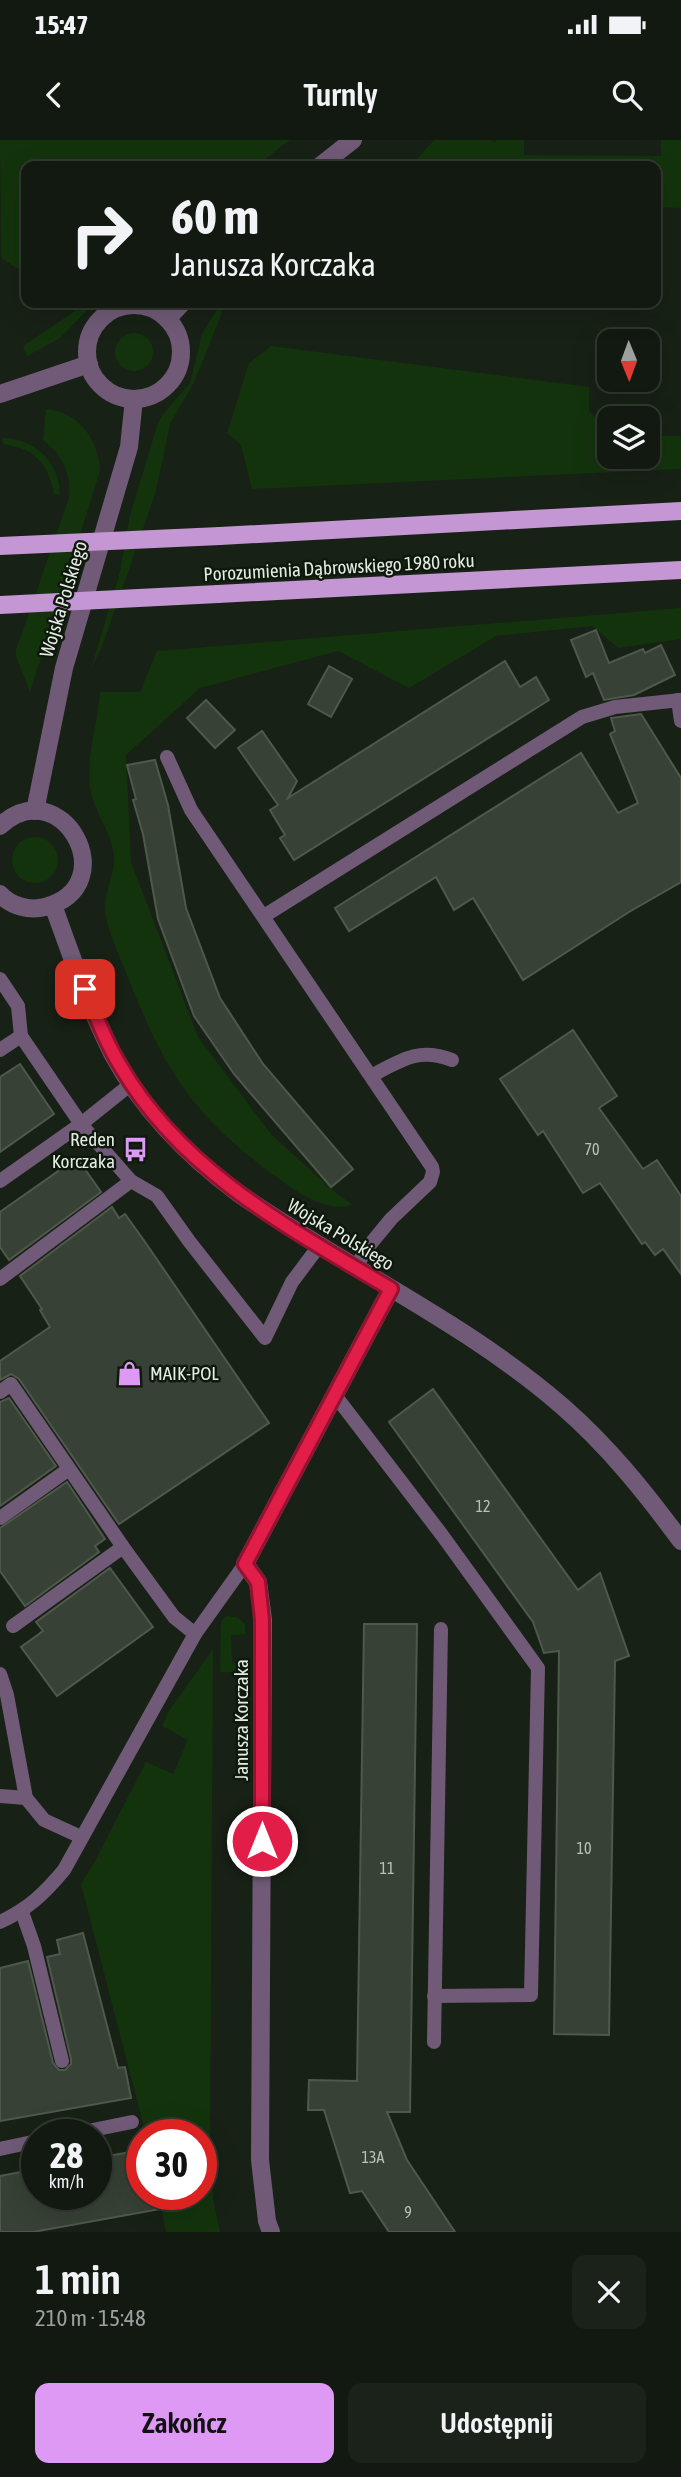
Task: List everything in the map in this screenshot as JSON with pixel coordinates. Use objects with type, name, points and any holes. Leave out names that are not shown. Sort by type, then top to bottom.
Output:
[{"type":"main road","name":"Porozumienia Dąbrowskiego 1980 roku","points":[[0,546],[681,511]]},
{"type":"main road","name":"Porozumienia Dąbrowskiego 1980 roku","points":[[0,605],[681,570]]},
{"type":"street","points":[[326,161],[353,140]]},
{"type":"street","points":[[123,308],[105,316],[96,325],[87,351],[93,375],[110,393],[134,399],[158,393],[175,376],[180,364],[180,340],[167,319],[149,308]]},
{"type":"street","points":[[167,319],[177,308]]},
{"type":"street","points":[[0,394],[89,364]]},
{"type":"street","name":"Wojska Polskiego","points":[[35,811],[64,668],[129,447],[134,399]]},
{"type":"street","points":[[0,826],[20,813],[35,811],[51,814],[66,823],[77,835],[83,867],[77,883],[67,897],[53,905],[37,909],[20,907],[5,900],[0,894]]},
{"type":"street","name":"Wojska Polskiego","points":[[53,905],[113,1053],[131,1084],[176,1139],[214,1176],[260,1208],[501,1359],[562,1406],[633,1477],[681,1541]]},
{"type":"street","points":[[245,1564],[391,1289]]},
{"type":"street","name":"Janusza Korczaka","points":[[245,1564],[258,1582],[262,1620],[260,2160],[267,2221],[271,2232]]},
{"type":"lane","points":[[264,916],[582,717],[615,707],[679,700],[681,720]]},
{"type":"lane","points":[[167,757],[191,810],[429,1162],[433,1172],[427,1186],[391,1219],[355,1268]]},
{"type":"lane","points":[[0,979],[18,1006],[21,1036],[81,1124],[131,1181],[157,1196],[265,1338],[292,1282],[319,1246]]},
{"type":"lane","points":[[0,1050],[21,1036]]},
{"type":"lane","points":[[371,1076],[405,1058],[423,1054],[436,1054],[452,1060]]},
{"type":"lane","points":[[0,1181],[81,1124],[131,1084]]},
{"type":"lane","points":[[0,1279],[131,1181]]},
{"type":"lane","points":[[0,1392],[11,1384],[123,1547],[174,1616],[195,1634]]},
{"type":"lane","points":[[334,1394],[442,1535],[538,1668],[531,1996],[434,1996]]},
{"type":"lane","points":[[0,1518],[69,1469]]},
{"type":"lane","points":[[13,1626],[123,1547]]},
{"type":"lane","points":[[0,1922],[22,1912],[45,1892],[64,1870],[195,1634],[245,1564]]},
{"type":"lane","points":[[434,2042],[441,1629]]},
{"type":"lane","points":[[0,1674],[26,1798],[44,1820],[81,1837]]},
{"type":"lane","points":[[0,1796],[26,1798]]},
{"type":"lane","points":[[22,1912],[34,1946],[62,2061]]},
{"type":"lane","points":[[0,2149],[21,2144]]},
{"type":"green space","points":[[0,140],[290,140],[263,161],[21,161],[21,271],[1,258]]},
{"type":"green space","points":[[434,140],[491,140],[495,143],[497,140],[524,140],[524,155],[661,156],[661,140],[681,140],[681,208],[661,207],[661,161],[415,161]]},
{"type":"green space","points":[[80,308],[89,308],[60,338],[27,356],[23,346]]},
{"type":"green space","points":[[218,308],[222,313],[194,382],[170,424],[156,491],[103,644],[91,669],[120,572],[130,515],[158,423],[190,383],[202,334]]},
{"type":"green space","points":[[134,333],[147,339],[153,352],[147,365],[134,371],[121,365],[115,352],[121,339]]},
{"type":"green space","points":[[271,346],[589,387],[589,411],[597,418],[597,469],[660,469],[660,435],[681,436],[681,469],[252,489],[241,445],[227,433],[249,363]]},
{"type":"green space","points":[[46,409],[68,415],[85,429],[96,449],[100,471],[30,692],[16,650],[70,489],[60,458],[43,440]]},
{"type":"green space","points":[[2,438],[25,442],[43,454],[55,472],[60,494],[54,494],[48,473],[38,459],[24,449],[3,444]]},
{"type":"green space","points":[[681,608],[681,639],[618,648],[592,626],[496,636],[409,688],[338,651],[200,688],[126,755],[131,862],[198,1037],[270,1133],[331,1189],[353,1205],[330,1206],[307,1197],[286,1184],[217,1127],[181,1084],[153,1035],[114,942],[105,909],[113,870],[113,848],[92,796],[89,775],[100,692],[140,692],[157,651]]},
{"type":"green space","points":[[35,837],[44,838],[51,844],[57,851],[57,869],[51,876],[44,882],[35,883],[26,882],[19,876],[13,869],[12,860],[13,851],[19,844],[26,838]]},
{"type":"green space","points":[[226,1616],[237,1617],[245,1624],[245,1634],[231,1635],[232,1663],[244,1663],[246,1672],[220,1672],[221,1621]]},
{"type":"green space","points":[[213,1649],[210,2119],[142,2119],[81,1884],[146,1762],[173,1774],[188,1740],[162,1726],[169,1711]]},
{"type":"green space","points":[[162,2210],[215,2210],[220,2232],[166,2232]]},
{"type":"building","points":[[596,630],[609,663],[643,649],[645,653],[661,645],[675,675],[634,695],[604,700],[593,673],[586,677],[571,640]]},
{"type":"building","points":[[505,661],[520,687],[536,677],[549,700],[294,860],[280,838],[285,835],[270,810],[278,805],[238,748],[262,731],[297,781],[288,798]]},
{"type":"building","points":[[329,666],[352,679],[331,717],[308,704]]},
{"type":"building","points":[[206,700],[235,730],[215,748],[187,718]]},
{"type":"building","points":[[641,714],[681,778],[681,882],[523,980],[473,898],[454,910],[436,877],[349,931],[335,908],[581,753],[618,813],[638,803],[610,734],[615,731],[611,718]]},
{"type":"building","points":[[155,760],[168,805],[186,908],[220,998],[263,1064],[353,1169],[331,1187],[234,1074],[194,1016],[158,919],[143,834],[133,800],[136,799],[127,765]]},
{"type":"building","points":[[573,1030],[617,1096],[599,1108],[643,1169],[657,1160],[681,1196],[681,1274],[663,1249],[655,1255],[645,1242],[642,1244],[600,1183],[583,1193],[543,1131],[538,1135],[500,1079]]},
{"type":"building","points":[[20,1064],[54,1114],[0,1152],[0,1077]]},
{"type":"building","points":[[77,1158],[101,1192],[9,1260],[0,1247],[0,1212]]},
{"type":"building","name":"MAIK-POL","points":[[112,1207],[119,1218],[125,1214],[269,1423],[119,1524],[19,1379],[11,1374],[0,1380],[0,1361],[50,1327],[40,1310],[42,1309],[20,1276]]},
{"type":"building","points":[[433,1389],[578,1590],[600,1573],[629,1656],[615,1661],[609,2035],[554,2034],[559,1651],[544,1653],[533,1622],[389,1422]]},
{"type":"building","points":[[9,1398],[56,1466],[0,1506],[0,1402]]},
{"type":"building","points":[[67,1482],[105,1539],[95,1546],[99,1552],[25,1606],[0,1571],[0,1528]]},
{"type":"building","points":[[110,1568],[153,1627],[57,1696],[21,1647],[43,1631],[36,1622]]},
{"type":"building","points":[[364,1624],[417,1624],[410,2112],[387,2112],[407,2160],[455,2232],[389,2232],[362,2191],[350,2193],[324,2110],[308,2110],[309,2080],[357,2081]]},
{"type":"building","points":[[83,1933],[118,2068],[125,2067],[131,2098],[0,2121],[0,1968],[28,1961],[53,2063],[59,2070],[65,2070],[71,2064],[71,2059],[47,1957],[60,1954],[57,1940]]},
{"type":"building","points":[[126,2153],[126,2210],[155,2210],[33,2232],[0,2232],[0,2176],[21,2172],[21,2210],[112,2210],[112,2155]]},
{"type":"place","name":"Reden Korczaka","points":[[135,1150]]},
{"type":"place","name":"MAIK-POL","points":[[130,1373]]},
{"type":"route","points":[[85,989],[113,1053],[131,1084],[197,1161],[238,1194],[391,1289],[245,1564],[258,1582],[262,1620],[262,1841]]}]
